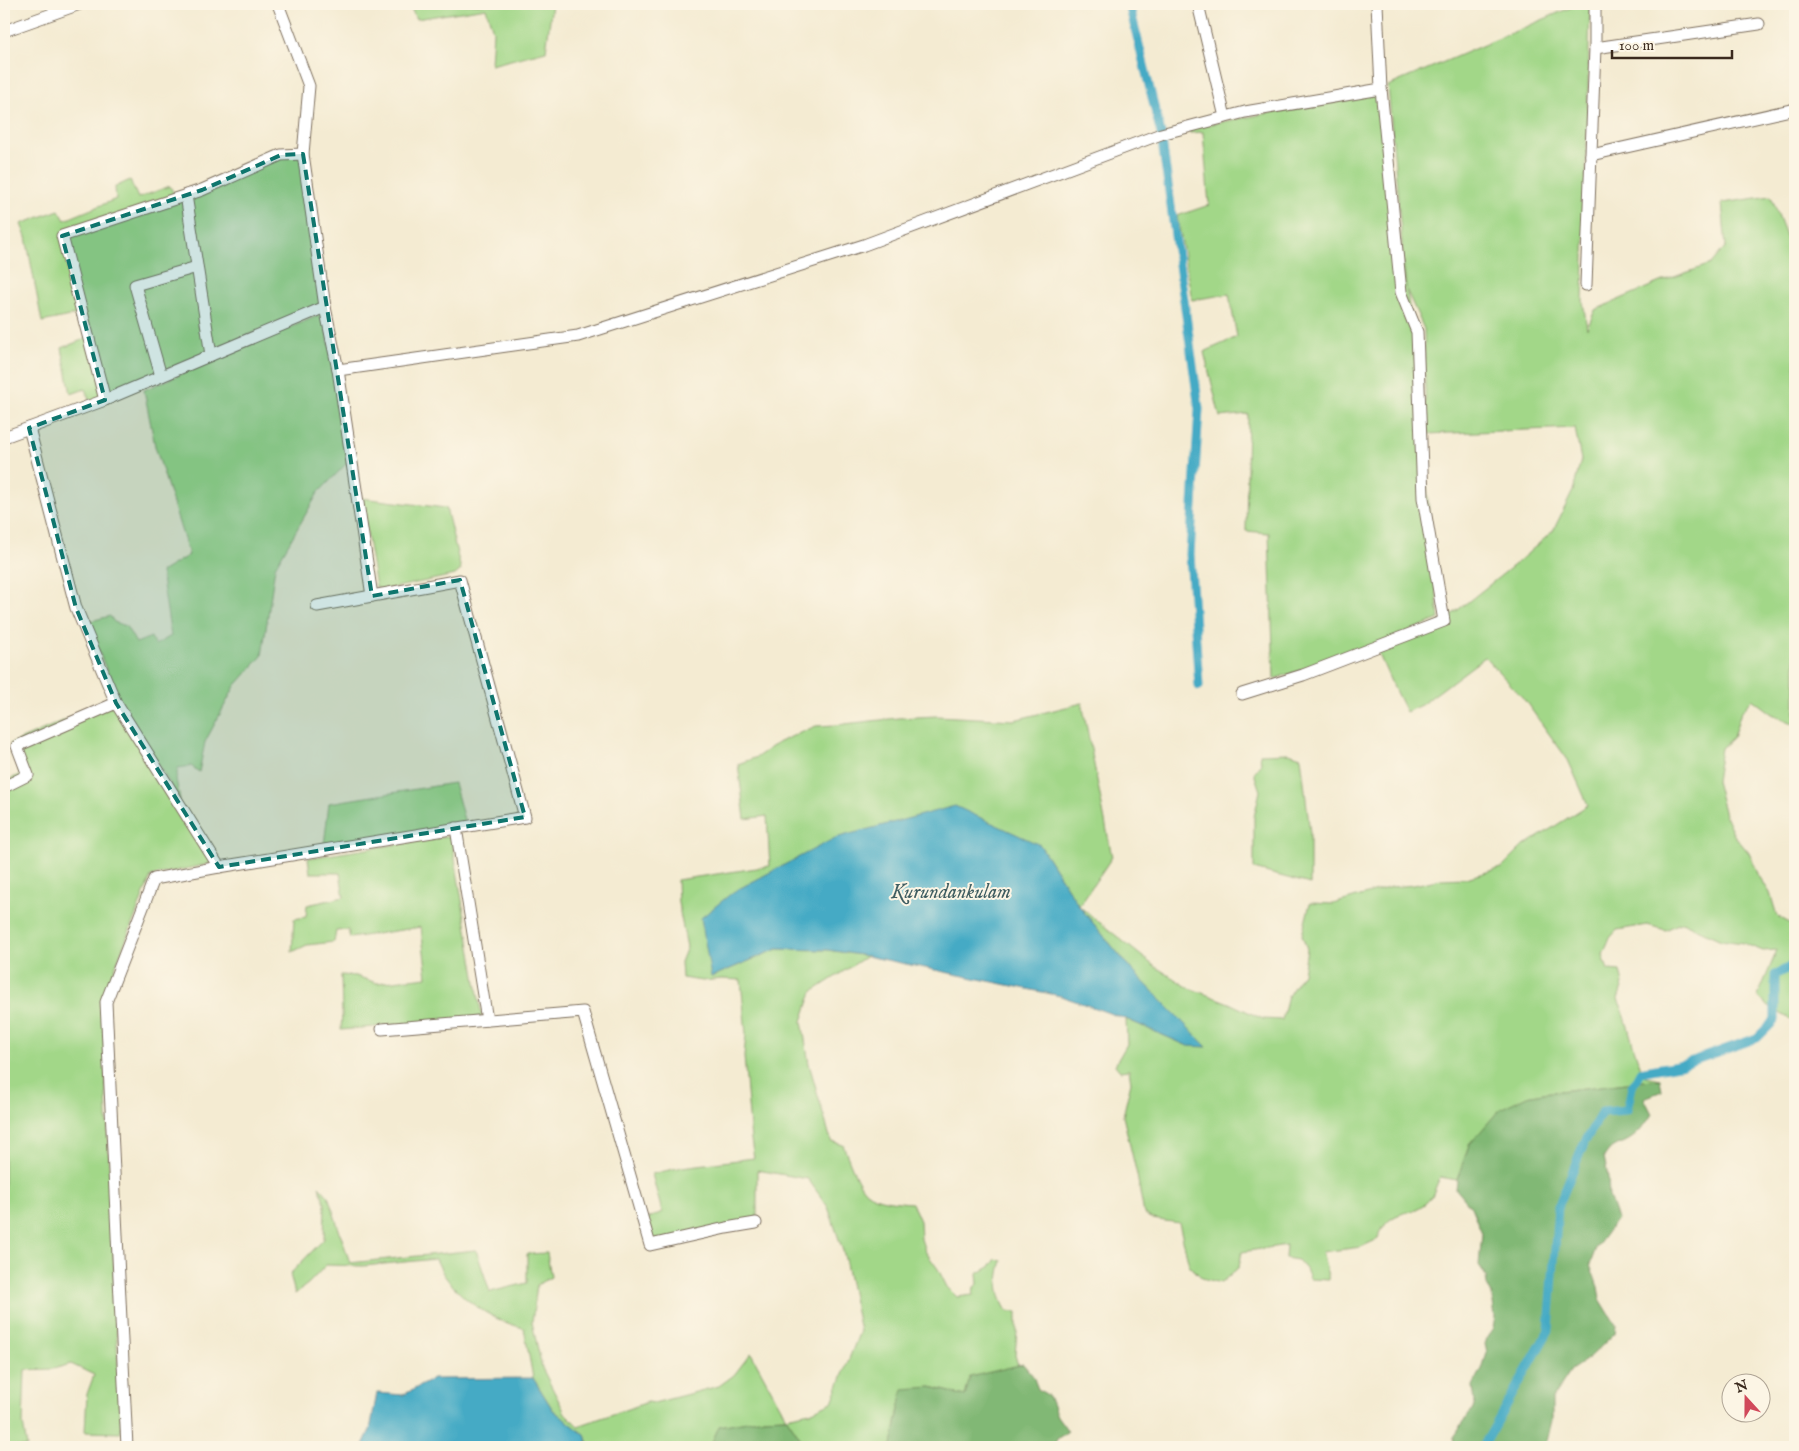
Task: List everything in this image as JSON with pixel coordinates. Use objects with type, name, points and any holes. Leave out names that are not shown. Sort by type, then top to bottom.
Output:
[{"type":"street","points":[[4,31],[80,4]]},
{"type":"street","points":[[278,4],[309,86],[303,154],[325,307],[338,370],[372,596]]},
{"type":"street","points":[[1198,4],[1225,117]]},
{"type":"street","points":[[1242,694],[1303,675],[1444,621],[1423,498],[1417,332],[1401,292],[1381,89],[1377,4]]},
{"type":"street","points":[[1586,285],[1595,4]]},
{"type":"street","points":[[1595,48],[1759,24]]},
{"type":"street","points":[[338,370],[578,336],[864,245],[1161,134],[1245,112],[1381,89]]},
{"type":"street","points":[[1591,155],[1795,109]]},
{"type":"street","points":[[105,400],[62,236],[202,190],[281,155],[303,154]]},
{"type":"street","points":[[186,195],[211,355]]},
{"type":"street","points":[[161,376],[135,285],[198,267]]},
{"type":"street","points":[[4,437],[105,400],[325,307]]},
{"type":"street","points":[[29,428],[76,608],[116,704],[218,867]]},
{"type":"street","points":[[127,1447],[106,1002],[154,879],[525,817],[460,580],[317,606]]},
{"type":"street","points":[[4,788],[28,775],[17,746],[116,704]]},
{"type":"street","points":[[456,828],[487,1020]]},
{"type":"street","points":[[382,1029],[583,1012],[650,1245],[726,1228],[756,1224]]},
{"type":"highlighted area","points":[[303,154],[372,596],[460,580],[525,817],[219,867],[116,703],[76,608],[29,428],[105,400],[62,236],[202,190],[281,155]]},
{"type":"green space","points":[[409,4],[552,4],[546,51],[491,65],[493,31],[486,8],[416,19]]},
{"type":"green space","points":[[1579,4],[1590,4],[1583,301],[1587,329],[1595,310],[1660,282],[1711,264],[1726,246],[1722,203],[1771,196],[1795,259],[1795,724],[1772,714],[1752,699],[1741,712],[1733,737],[1721,748],[1716,781],[1725,815],[1734,835],[1749,853],[1759,876],[1770,893],[1777,916],[1795,926],[1795,1022],[1766,1005],[1758,996],[1777,950],[1763,951],[1743,943],[1721,940],[1682,922],[1666,930],[1647,925],[1617,930],[1610,938],[1603,955],[1608,970],[1620,971],[1623,984],[1618,999],[1645,1076],[1660,1079],[1527,1096],[1469,1145],[1457,1180],[1440,1177],[1432,1196],[1425,1204],[1396,1216],[1389,1221],[1378,1239],[1361,1247],[1322,1252],[1329,1280],[1310,1279],[1306,1269],[1298,1260],[1285,1258],[1286,1245],[1242,1252],[1239,1267],[1221,1283],[1202,1278],[1189,1265],[1179,1223],[1152,1219],[1144,1214],[1123,1116],[1131,1082],[1129,1070],[1120,1071],[1115,1065],[1127,1044],[1126,1019],[1188,1046],[1131,969],[1079,906],[1154,966],[1189,988],[1229,1003],[1263,1019],[1282,1020],[1288,996],[1303,973],[1307,949],[1302,935],[1310,903],[1333,904],[1391,887],[1414,885],[1441,879],[1466,878],[1501,868],[1521,848],[1588,805],[1568,760],[1523,698],[1485,657],[1421,705],[1406,712],[1378,652],[1449,617],[1518,562],[1553,531],[1573,491],[1581,460],[1575,428],[1426,434],[1424,329],[1406,289],[1388,86]]},
{"type":"green space","points":[[1377,93],[1413,333],[1439,619],[1366,648],[1274,679],[1269,533],[1246,531],[1248,414],[1220,417],[1204,352],[1237,337],[1229,294],[1192,300],[1177,216],[1209,205],[1203,132],[1190,133],[1189,128]]},
{"type":"green space","points":[[300,149],[321,304],[90,402],[85,389],[71,394],[62,348],[87,338],[79,314],[42,322],[26,237],[21,224],[59,210],[65,220],[116,199],[115,187],[130,180],[138,198],[170,186],[175,196]]},
{"type":"green space","points":[[322,314],[331,351],[348,462],[318,493],[275,567],[262,656],[235,686],[205,742],[199,772],[191,766],[178,768],[176,779],[180,800],[119,701],[87,622],[110,616],[114,622],[126,626],[136,643],[151,637],[155,645],[171,636],[161,572],[189,555],[155,446],[144,390]]},
{"type":"green space","points":[[361,498],[446,508],[461,570],[455,575],[383,590],[376,587]]},
{"type":"green space","points":[[111,700],[214,863],[151,876],[102,1001],[121,1433],[85,1432],[87,1394],[94,1375],[71,1364],[53,1369],[25,1370],[23,1424],[27,1447],[4,1447],[4,783],[20,774],[10,744]]},
{"type":"green space","points":[[1082,703],[1112,857],[1079,906],[1040,845],[778,869],[733,892],[711,977],[777,949],[827,950],[867,956],[812,992],[802,1021],[809,1064],[831,1141],[843,1145],[856,1177],[866,1192],[882,1199],[912,1203],[920,1221],[921,1239],[925,1251],[938,1269],[947,1287],[957,1297],[973,1295],[974,1287],[978,1284],[977,1274],[991,1266],[996,1259],[1002,1261],[998,1281],[1001,1299],[1007,1311],[1017,1312],[1015,1355],[1019,1369],[965,1396],[931,1387],[899,1408],[892,1445],[886,1447],[806,1447],[786,1417],[810,1412],[832,1402],[860,1331],[844,1254],[828,1207],[808,1179],[757,1170],[757,1220],[653,1242],[647,1219],[662,1212],[652,1174],[682,1167],[754,1158],[744,1056],[746,1034],[741,980],[702,981],[682,978],[681,962],[687,947],[678,903],[677,880],[770,866],[767,816],[745,819],[738,764],[757,757],[779,742],[816,726],[937,716],[1014,720]]},
{"type":"green space","points":[[1289,753],[1301,757],[1310,833],[1310,884],[1254,869],[1254,817],[1260,791],[1254,773],[1261,763],[1260,754]]},
{"type":"green space","points":[[454,783],[466,827],[324,845],[329,803]]},
{"type":"green space","points":[[451,836],[482,1017],[341,1030],[341,975],[356,976],[377,983],[427,977],[421,927],[350,938],[348,930],[336,931],[334,942],[307,945],[292,952],[294,919],[306,917],[307,905],[344,897],[340,873],[310,873],[308,858]]},
{"type":"green space","points":[[1660,1079],[1662,1091],[1644,1098],[1652,1114],[1647,1122],[1634,1137],[1611,1148],[1604,1157],[1609,1196],[1617,1219],[1596,1248],[1590,1264],[1600,1299],[1616,1325],[1615,1333],[1589,1358],[1571,1370],[1552,1399],[1552,1420],[1547,1441],[1542,1447],[1452,1447],[1453,1437],[1473,1409],[1475,1402],[1473,1386],[1482,1369],[1487,1353],[1485,1344],[1493,1328],[1495,1317],[1492,1295],[1487,1285],[1486,1277],[1479,1265],[1482,1233],[1471,1207],[1456,1189],[1457,1180],[1469,1145],[1500,1109],[1527,1096]]},
{"type":"green space","points":[[319,1186],[328,1196],[350,1263],[476,1250],[490,1292],[527,1283],[527,1254],[547,1253],[551,1277],[537,1285],[532,1322],[542,1368],[565,1413],[578,1426],[648,1402],[654,1403],[719,1386],[734,1375],[751,1353],[786,1417],[764,1418],[720,1426],[710,1447],[589,1447],[585,1435],[553,1410],[533,1378],[524,1328],[491,1316],[463,1296],[447,1279],[436,1259],[363,1266],[326,1265],[309,1283],[295,1294],[290,1274],[324,1239],[325,1204]]},
{"type":"green space","points":[[1023,1364],[1033,1376],[1038,1389],[1049,1396],[1057,1416],[1068,1431],[1057,1439],[1053,1447],[886,1447],[892,1445],[903,1389],[931,1387],[965,1396],[970,1377]]},
{"type":"green space","points":[[786,1417],[806,1447],[710,1447],[719,1426],[764,1418]]},
{"type":"water","name":"Kurundankulam","points":[[955,806],[1040,845],[1079,906],[1131,969],[1207,1047],[1188,1046],[1126,1019],[1061,996],[867,956],[828,950],[777,949],[711,977],[701,918],[733,892],[835,838]]},
{"type":"water","points":[[533,1378],[553,1410],[585,1435],[589,1447],[362,1447],[370,1430],[377,1393],[403,1395],[433,1379]]},
{"type":"waterway","points":[[1129,4],[1161,134],[1199,409],[1190,554],[1199,686]]},
{"type":"waterway","points":[[1483,1447],[1549,1330],[1558,1207],[1584,1143],[1602,1112],[1627,1110],[1632,1087],[1640,1072],[1684,1064],[1757,1038],[1775,1020],[1775,975],[1795,964]]}]
